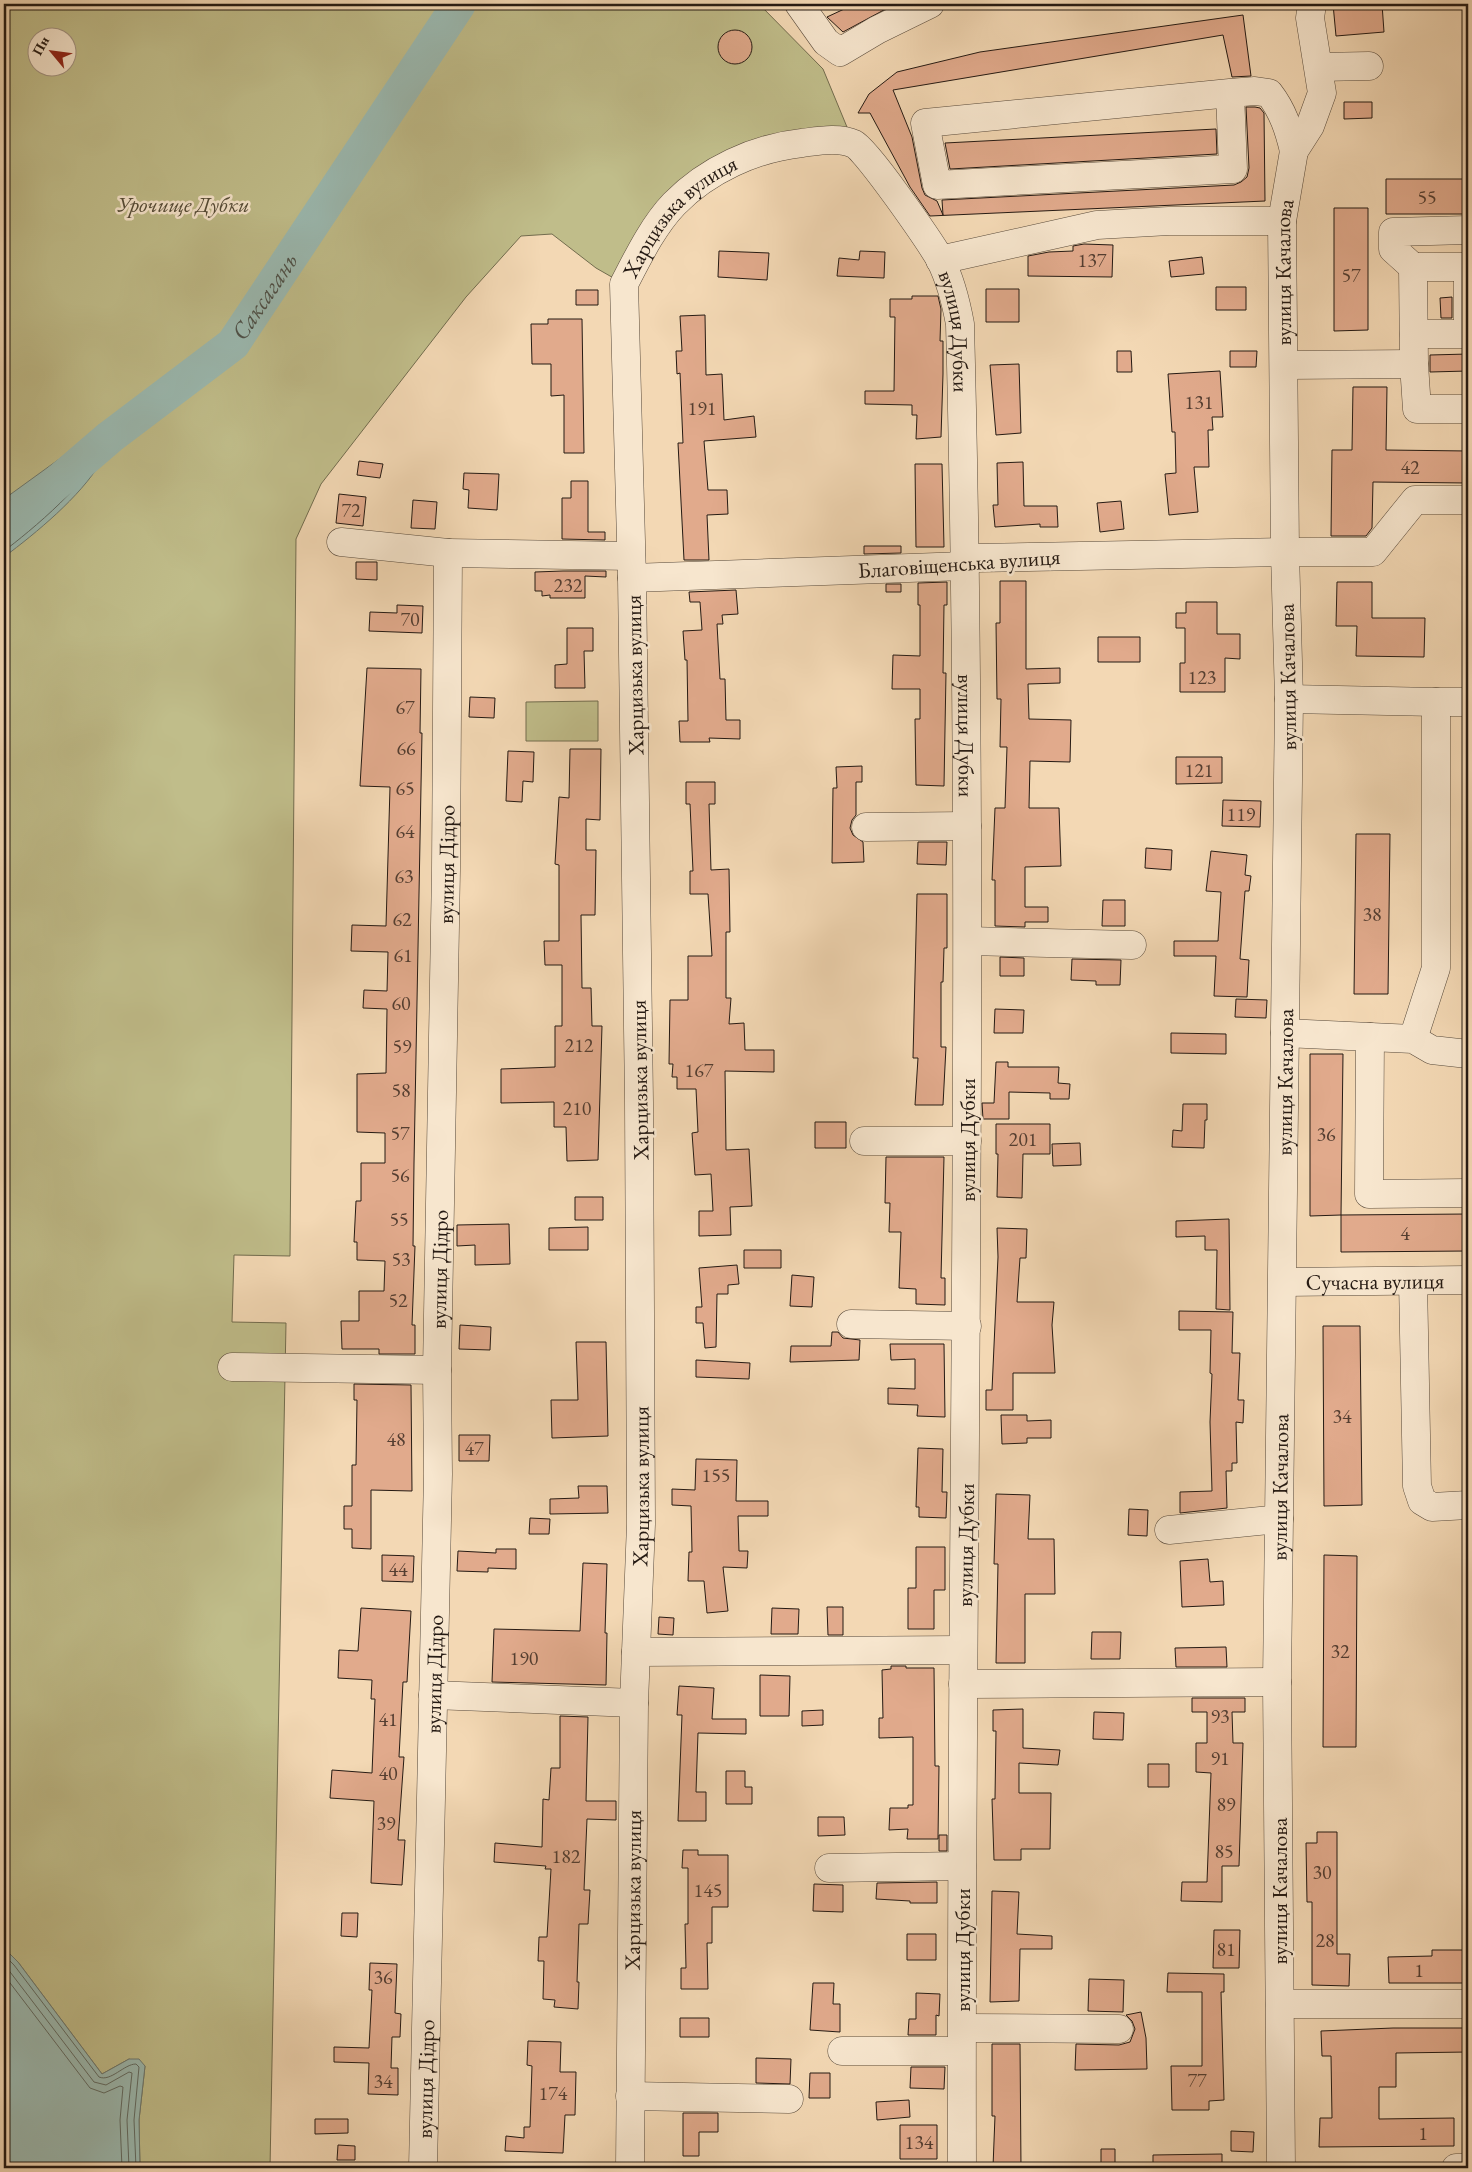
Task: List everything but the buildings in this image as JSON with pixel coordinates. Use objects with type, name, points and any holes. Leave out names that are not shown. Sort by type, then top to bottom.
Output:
[{"type":"street","points":[[799,4],[826,42],[840,52],[876,30],[930,4]]},
{"type":"street","name":"вулиця Качалова","points":[[1281,2168],[1277,1682],[1289,699],[1285,552],[1285,365],[1282,221],[1294,151],[1310,126],[1322,92],[1310,18],[1312,4]]},
{"type":"street","points":[[1319,67],[1369,66]]},
{"type":"street","points":[[1230,93],[1234,169],[937,185],[925,123],[1230,93],[1255,91],[1270,93],[1279,106],[1290,132],[1294,151]]},
{"type":"street","name":"Харцизька вулиця","points":[[630,2168],[634,1703],[641,1524],[640,1102],[632,567],[624,284],[641,252],[673,205],[694,186],[734,162],[790,144],[829,140],[854,144]]},
{"type":"street","name":"вулиця Дубки","points":[[854,144],[872,164],[940,260],[954,296],[960,324],[968,826],[962,2168]]},
{"type":"street","points":[[940,260],[1097,225],[1169,221],[1282,221]]},
{"type":"street","points":[[1414,334],[1468,334],[1468,267],[1413,267],[1393,249],[1393,232],[1468,230]]},
{"type":"street","points":[[1413,267],[1414,364],[1417,409],[1468,409]]},
{"type":"street","points":[[1285,365],[1414,364]]},
{"type":"street","name":"Благовіщенська вулиця","points":[[632,567],[965,566],[973,558],[1373,552],[1414,500],[1468,500]]},
{"type":"street","points":[[341,542],[448,553],[632,567]]},
{"type":"street","name":"вулиця Дідро","points":[[423,2168],[438,1484],[437,1370],[446,870],[448,553]]},
{"type":"street","points":[[1289,699],[1468,702]]},
{"type":"street","points":[[1413,1039],[1436,968],[1436,702]]},
{"type":"street","points":[[866,827],[968,826]]},
{"type":"street","points":[[968,941],[1132,944]]},
{"type":"street","points":[[1285,1033],[1413,1039],[1432,1050],[1468,1054]]},
{"type":"street","points":[[1370,1037],[1369,1194],[1468,1193]]},
{"type":"street","points":[[864,1141],[967,1141]]},
{"type":"street","points":[[1413,1280],[1417,1486],[1422,1501],[1432,1507],[1468,1505]]},
{"type":"street","name":"Сучасна вулиця","points":[[1283,1282],[1468,1280]]},
{"type":"street","points":[[850,1324],[967,1326]]},
{"type":"street","points":[[232,1367],[437,1370]]},
{"type":"street","points":[[1169,1530],[1279,1519]]},
{"type":"street","points":[[636,1652],[963,1650]]},
{"type":"street","points":[[963,1684],[1277,1682]]},
{"type":"street","points":[[433,1695],[634,1703]]},
{"type":"street","points":[[829,1868],[962,1866]]},
{"type":"street","points":[[1280,2004],[1468,2004]]},
{"type":"street","points":[[842,2051],[962,2039],[1119,2030]]},
{"type":"street","points":[[630,2096],[789,2099]]},
{"type":"street","points":[[1456,2168],[1468,2168]]},
{"type":"green space","name":"Урочище Дубки","points":[[4,4],[759,4],[823,69],[854,144],[707,177],[624,284],[596,268],[552,234],[521,236],[466,297],[321,484],[296,539],[290,1256],[234,1255],[232,1322],[286,1323],[270,2168],[140,2168],[139,2120],[145,2066],[129,2059],[102,2074],[18,1962],[4,1948]]},
{"type":"green space","points":[[598,701],[598,741],[526,741],[526,702]]},
{"type":"water","points":[[110,437],[101,462],[70,501],[43,526],[4,557],[4,499],[80,444]]},
{"type":"water","points":[[4,1948],[18,1962],[102,2074],[129,2059],[139,2059],[145,2066],[139,2120],[140,2168],[13,2168],[4,2152]]},
{"type":"waterway","name":"Саксагань","points":[[4,528],[110,437],[233,344],[459,4]]}]
